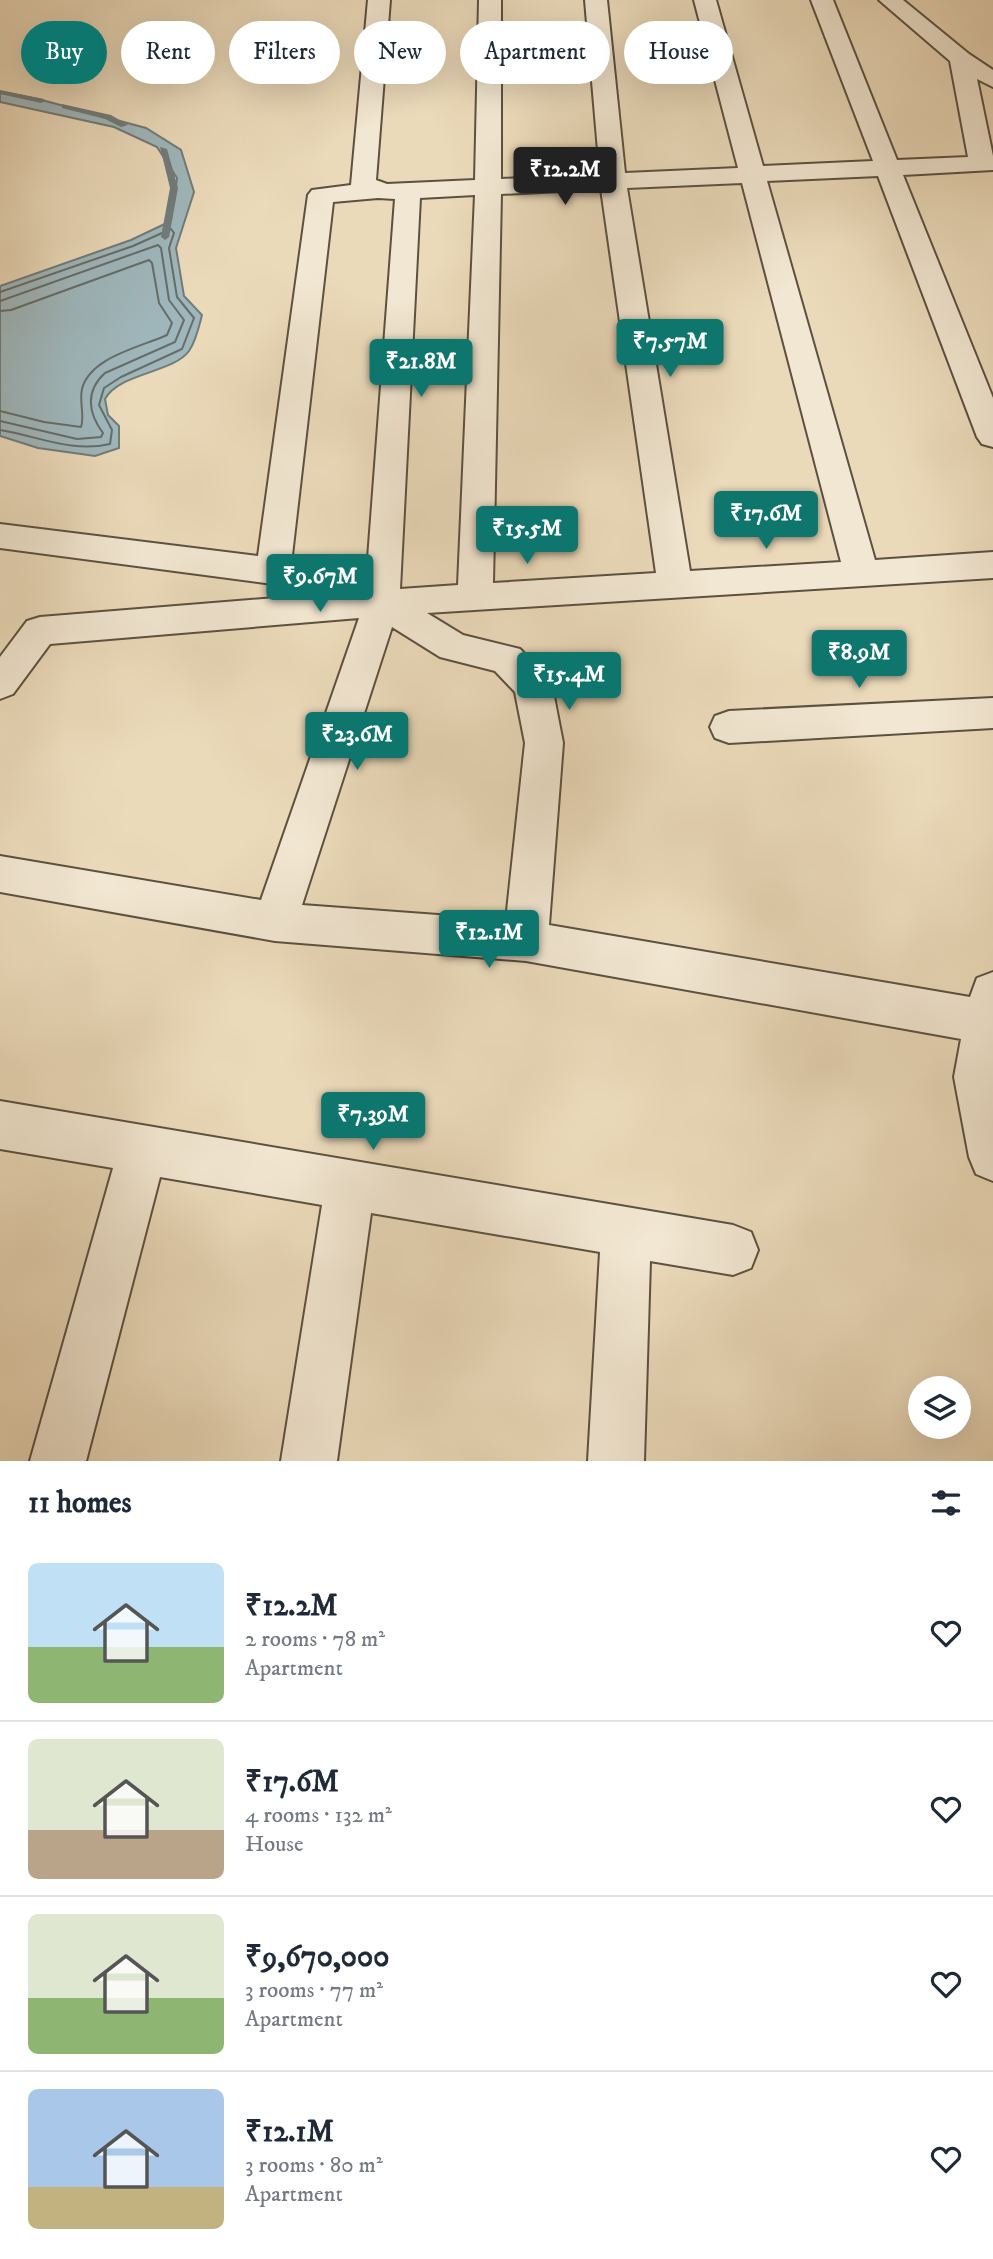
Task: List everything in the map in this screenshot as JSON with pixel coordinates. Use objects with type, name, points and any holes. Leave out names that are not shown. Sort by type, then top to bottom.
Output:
[{"type":"street","points":[[374,191],[364,186],[363,180],[379,0]]},
{"type":"street","points":[[475,597],[488,187],[490,0]]},
{"type":"street","points":[[596,0],[613,181],[675,585]]},
{"type":"street","points":[[705,0],[861,572]]},
{"type":"street","points":[[822,0],[993,437]]},
{"type":"street","points":[[890,0],[961,59],[993,80]]},
{"type":"street","points":[[274,571],[321,195],[988,163],[961,59]]},
{"type":"street","points":[[275,922],[382,603],[408,191]]},
{"type":"street","points":[[0,536],[274,571],[382,603],[453,647],[507,659],[533,686],[544,743],[526,941]]},
{"type":"street","points":[[0,684],[40,631],[382,603],[993,565]]},
{"type":"street","points":[[729,727],[993,713]]},
{"type":"street","points":[[0,874],[275,922],[526,941],[989,1007],[985,1081],[993,1157]]},
{"type":"street","points":[[0,1125],[733,1250]]},
{"type":"street","points":[[58,1461],[143,1149]]},
{"type":"street","points":[[309,1461],[350,1184]]},
{"type":"street","points":[[616,1461],[626,1231]]},
{"type":"water","points":[[0,92],[38,99],[146,128],[181,150],[194,192],[176,248],[184,296],[202,315],[195,338],[189,351],[181,358],[112,390],[105,399],[108,415],[119,426],[119,448],[95,456],[38,448],[0,436],[0,286],[131,240],[171,221],[177,178],[157,147],[114,127],[0,102]]},
{"type":"waterway","points":[[0,92],[41,101]]},
{"type":"waterway","points":[[65,106],[108,117],[124,125]]},
{"type":"waterway","points":[[163,149],[174,188],[165,237]]}]
